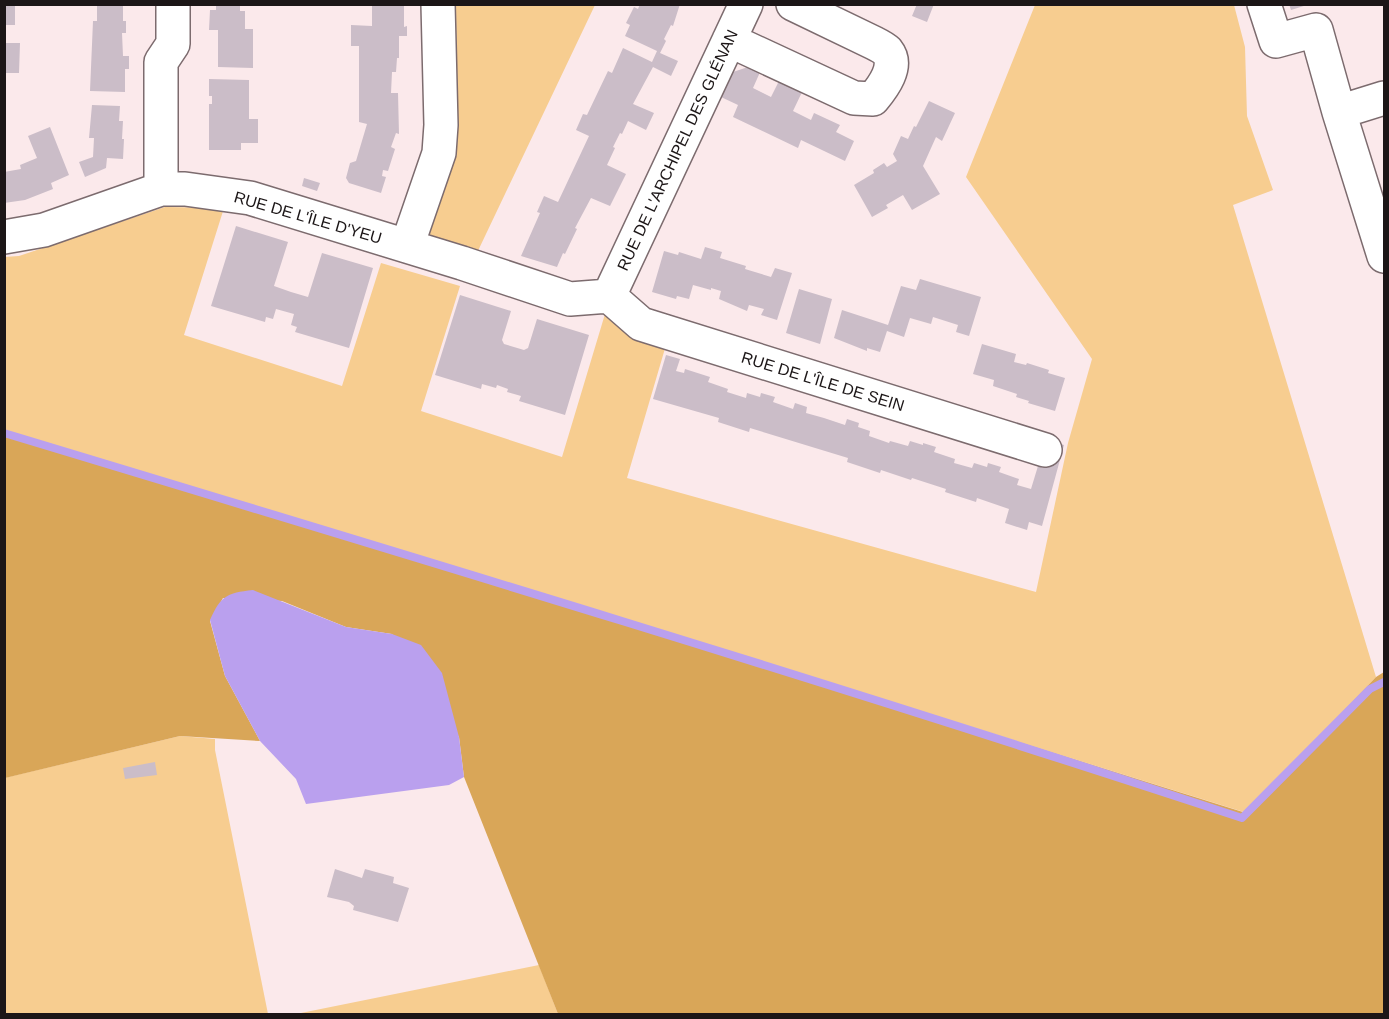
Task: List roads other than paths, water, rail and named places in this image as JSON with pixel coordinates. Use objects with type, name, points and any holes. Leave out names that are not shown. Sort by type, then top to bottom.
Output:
[{"type":"street","points":[[161,189],[160,62],[173,44],[173,4]]},
{"type":"street","points":[[407,246],[439,153],[441,125],[438,4]]},
{"type":"street","name":"RUE DE L'ARCHIPEL DES GLÉNAN","points":[[609,296],[746,4]]},
{"type":"street","points":[[729,40],[854,98],[873,99],[886,83],[891,63],[887,51],[793,4]]},
{"type":"street","points":[[1264,4],[1276,40],[1316,30],[1384,256]]},
{"type":"street","points":[[1339,112],[1384,98]]},
{"type":"street","name":"RUE DE L'ÎLE D'YEU","points":[[4,237],[44,230],[161,189],[185,189],[250,198],[570,299],[609,296]]},
{"type":"street","name":"RUE DE L'ÎLE DE SEIN","points":[[609,296],[641,324],[1045,450]]},
{"type":"waterway","points":[[4,433],[779,670],[1242,818],[1370,689],[1384,682]]}]
